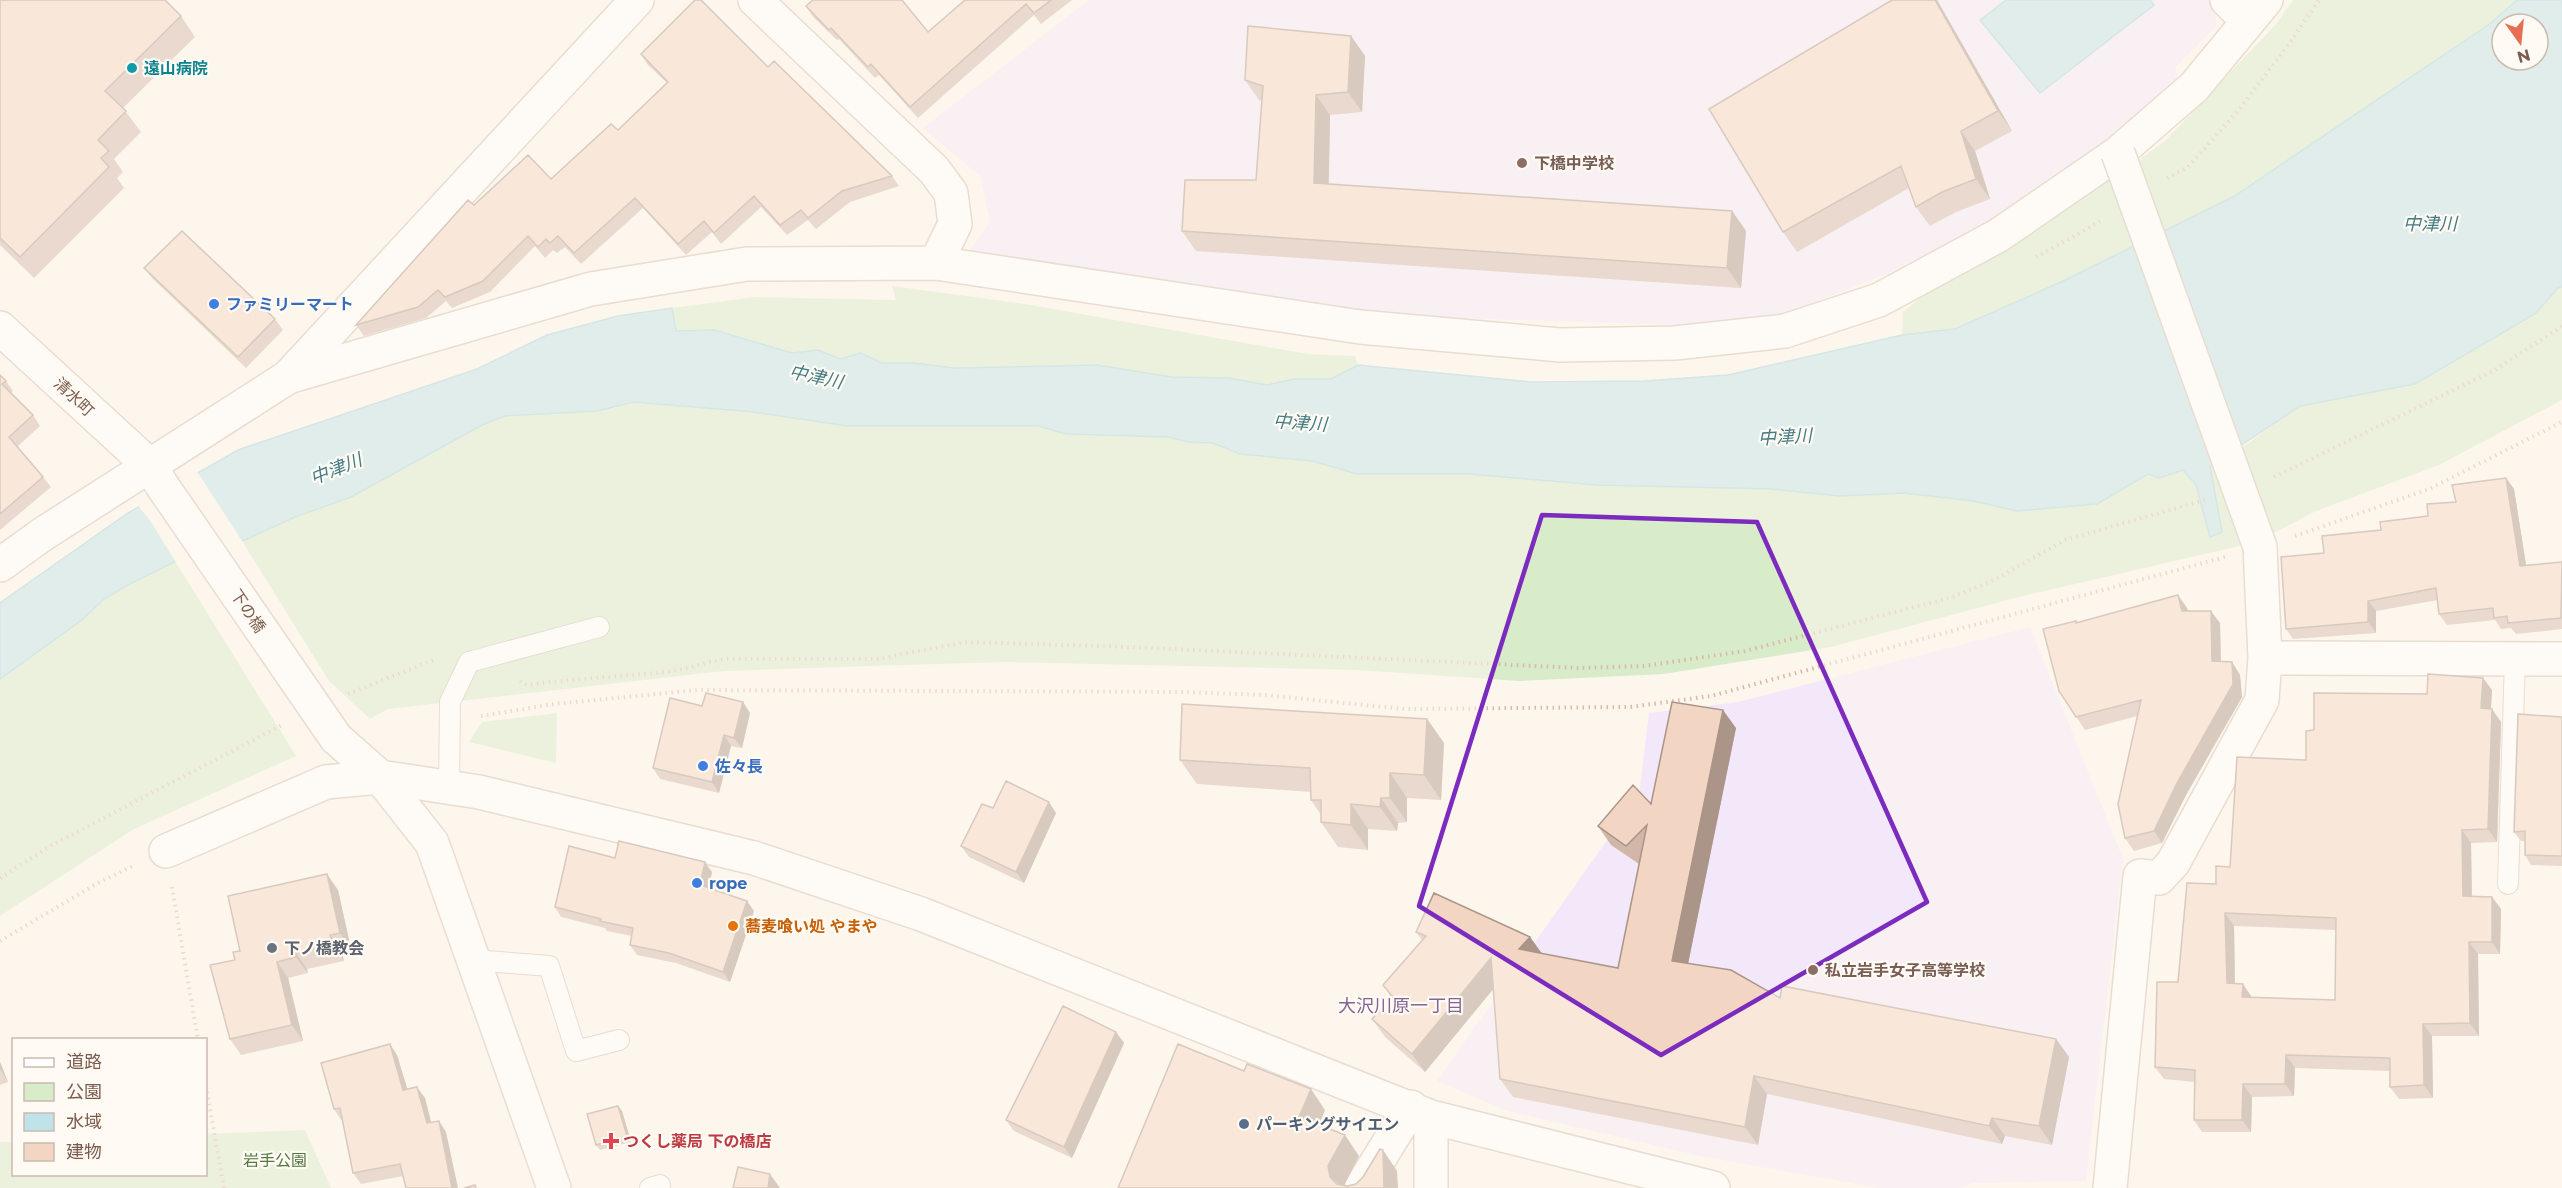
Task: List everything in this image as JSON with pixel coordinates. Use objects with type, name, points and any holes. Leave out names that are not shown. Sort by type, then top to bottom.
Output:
[{"type":"street","points":[[0,565],[43,534],[155,475],[288,377],[637,0]]},
{"type":"street","points":[[755,0],[934,170],[951,193],[955,224],[936,264]]},
{"type":"street","points":[[288,377],[591,289],[747,264],[936,264],[1360,327],[1560,345],[1675,343],[1785,330],[1879,300],[1999,235],[2118,153],[2194,87],[2247,7]]},
{"type":"street","points":[[2110,1188],[2140,876],[2159,878],[2173,863],[2262,699],[2265,658],[2260,548],[2118,153]]},
{"type":"street","name":"清水町","points":[[0,328],[155,475]]},
{"type":"street","name":"下の橋","points":[[155,475],[336,738],[380,777],[432,843],[554,1188]]},
{"type":"street","points":[[2265,658],[2562,659]]},
{"type":"street","points":[[166,851],[326,782],[380,777],[479,792],[754,858],[921,914],[1421,1112],[1713,1188]]},
{"type":"street","points":[[1360,1188],[1421,1112]]},
{"type":"street","points":[[1421,1112],[1431,1188]]},
{"type":"lane","points":[[449,787],[450,702],[477,660],[599,627]]},
{"type":"lane","points":[[2508,884],[2515,659]]},
{"type":"lane","points":[[474,960],[549,966],[576,1051],[619,1040]]},
{"type":"path","points":[[2272,478],[2495,370],[2562,326]]},
{"type":"path","points":[[448,747],[476,717],[554,704],[697,690],[1264,694],[1406,709],[1630,707],[1711,696],[2260,548],[2429,489],[2562,422]]},
{"type":"path","points":[[344,696],[456,652],[527,685],[577,678],[674,670],[707,661],[727,659],[877,659],[967,642],[1579,668],[1644,666],[1745,651],[1953,597],[1994,580],[2065,540],[2199,502]]},
{"type":"path","points":[[0,878],[62,839],[292,721]]},
{"type":"path","points":[[0,942],[98,883],[166,851],[198,1038]]},
{"type":"path","points":[[207,1092],[224,1188]]},
{"type":"highlighted area","points":[[1542,515],[1757,522],[1927,902],[1661,1055],[1419,906]]},
{"type":"shaded area","name":"下橋中学校","points":[[1089,0],[2209,0],[2213,4],[2217,25],[2175,68],[2179,80],[2097,151],[2004,217],[1886,274],[1782,315],[1688,325],[1383,316],[968,252],[990,222],[980,176],[923,128]]},
{"type":"shaded area","name":"私立岩手女子高等学校","points":[[2030,627],[2123,859],[2086,1181],[1972,1183],[1961,1188],[1878,1188],[1700,1156],[1504,1110],[1437,1081],[1639,795],[1649,713],[1738,702]]},
{"type":"green space","points":[[2293,0],[2517,0],[2504,12],[2490,12],[2490,24],[2233,197],[2161,234],[2136,162],[2165,141],[2276,24]]},
{"type":"green space","points":[[2113,175],[2138,244],[2061,282],[1955,329],[1902,335],[1903,312],[1937,284]]},
{"type":"green space","points":[[892,286],[1025,304],[1308,354],[1355,356],[1358,365],[1331,379],[1295,379],[1267,385],[1229,378],[1171,377],[1097,365],[954,368],[915,363],[882,363],[861,353],[840,359],[818,350],[792,353],[714,330],[676,331],[672,308],[755,297],[896,300]]},
{"type":"green space","points":[[2562,287],[2562,400],[2439,465],[2314,512],[2270,535],[2241,448],[2300,406],[2415,384],[2535,315],[2558,288]]},
{"type":"green space","points":[[633,402],[754,412],[847,426],[1038,426],[1066,434],[1168,437],[1188,442],[1213,443],[1240,454],[1312,461],[1357,474],[1469,474],[1597,485],[1771,489],[1840,496],[1904,493],[1973,501],[2017,511],[2097,504],[2148,474],[2159,478],[2184,470],[2196,485],[2210,536],[2210,466],[2217,462],[2248,544],[2019,597],[1831,647],[1664,674],[1519,681],[1357,670],[1006,662],[724,671],[388,709],[370,719],[329,681],[242,541],[295,517],[351,497],[482,425],[505,416],[597,411]]},
{"type":"green space","points":[[175,561],[296,756],[134,829],[0,916],[0,679],[82,620],[104,599]]},
{"type":"green space","points":[[557,713],[556,763],[469,742],[482,722]]},
{"type":"green space","name":"岩手公園","points":[[305,1130],[331,1188],[0,1188],[0,1142],[12,1142],[12,1176],[207,1176],[207,1134]]},
{"type":"water","points":[[2006,0],[2150,0],[2154,5],[2040,93],[1980,20]]},
{"type":"water","name":"中津川","points":[[2517,0],[2562,0],[2562,287],[2558,288],[2535,314],[2415,384],[2300,406],[2210,466],[2222,532],[2210,537],[2196,485],[2183,470],[2159,478],[2148,474],[2097,504],[2017,511],[1973,501],[1904,493],[1840,496],[1771,489],[1597,485],[1469,474],[1357,474],[1312,461],[1240,454],[1213,443],[1188,442],[1168,437],[1066,434],[1038,426],[847,426],[754,412],[633,402],[597,411],[505,416],[482,425],[351,497],[295,517],[247,539],[174,562],[128,585],[104,599],[82,620],[0,679],[0,603],[128,513],[238,450],[477,369],[547,335],[618,316],[672,308],[676,331],[714,330],[792,353],[818,350],[840,359],[861,353],[882,363],[915,363],[954,368],[1097,365],[1171,377],[1229,378],[1267,385],[1295,379],[1331,379],[1358,365],[1532,382],[1645,381],[1728,375],[1902,335],[1955,329],[2061,282],[2233,197],[2490,24],[2490,72],[2550,72],[2550,12],[2503,12]]},
{"type":"pier","points":[[196,470],[244,544],[177,564],[137,504]]},
{"type":"building","points":[[0,0],[165,0],[181,16],[105,91],[126,111],[98,140],[109,151],[101,158],[109,167],[20,257],[0,238]]},
{"type":"building","points":[[695,0],[701,0],[768,67],[774,61],[892,176],[842,191],[808,218],[801,210],[780,225],[754,196],[714,233],[704,221],[678,244],[635,198],[574,253],[558,236],[550,243],[546,239],[538,247],[528,236],[483,281],[445,297],[438,290],[418,307],[356,325],[468,200],[474,205],[528,155],[551,179],[611,124],[618,130],[668,82],[641,54]]},
{"type":"building","points":[[813,0],[902,0],[928,32],[965,0],[1051,0],[1034,13],[1026,4],[910,107],[871,64],[868,67],[831,28],[829,30],[806,6]]},
{"type":"building","points":[[1892,0],[1935,0],[1998,111],[1961,131],[1976,179],[1942,192],[1916,207],[1901,166],[1783,232],[1709,109]]},
{"type":"building","points":[[1248,26],[1351,36],[1348,92],[1316,95],[1314,183],[1732,211],[1727,268],[1182,231],[1185,180],[1256,180],[1263,86],[1245,80]]},
{"type":"building","points":[[182,231],[275,319],[238,357],[144,268]]},
{"type":"building","points":[[0,375],[6,381],[2,384],[33,415],[9,437],[43,477],[0,514]]},
{"type":"building","points":[[2506,478],[2520,566],[2562,562],[2561,618],[2508,623],[2507,616],[2494,618],[2493,608],[2439,614],[2436,588],[2368,601],[2368,622],[2286,629],[2281,557],[2324,553],[2322,536],[2381,530],[2380,522],[2428,516],[2427,504],[2456,502],[2452,485]]},
{"type":"building","points":[[2178,595],[2182,611],[2211,611],[2212,661],[2232,662],[2233,684],[2177,783],[2154,831],[2125,838],[2118,804],[2141,700],[2076,717],[2059,691],[2043,629],[2076,621],[2076,623]]},
{"type":"building","points":[[2428,674],[2483,678],[2481,708],[2492,709],[2488,829],[2462,830],[2463,896],[2492,897],[2492,942],[2469,942],[2470,1023],[2423,1024],[2424,1085],[2390,1087],[2390,1058],[2286,1055],[2285,1084],[2243,1084],[2242,1120],[2194,1120],[2195,1070],[2155,1067],[2157,982],[2178,982],[2187,883],[2216,884],[2216,866],[2230,867],[2237,757],[2306,760],[2306,731],[2314,730],[2314,693],[2427,694]],"holes":[[[2225,913],[2336,918],[2335,1000],[2242,997],[2243,984],[2227,983]]]},
{"type":"building","points":[[706,693],[743,702],[734,738],[724,735],[712,782],[653,768],[670,698],[702,706]]},
{"type":"building","points":[[1672,702],[1723,710],[1672,961],[1731,970],[1780,998],[1782,986],[2056,1039],[2039,1126],[1992,1118],[1989,1126],[1754,1076],[1745,1127],[1500,1079],[1491,958],[1412,1054],[1372,1019],[1393,997],[1383,985],[1426,936],[1416,932],[1434,893],[1530,937],[1519,949],[1618,968],[1647,825],[1626,846],[1598,826],[1633,785],[1651,804]]},
{"type":"building","points":[[1182,704],[1427,719],[1424,775],[1390,773],[1390,798],[1381,798],[1380,807],[1351,804],[1351,825],[1321,822],[1321,800],[1311,800],[1310,768],[1180,760]]},
{"type":"building","points":[[2518,714],[2562,717],[2562,856],[2525,855],[2525,831],[2514,832]]},
{"type":"building","points":[[1006,781],[1049,802],[1016,872],[961,846],[982,804],[993,808]]},
{"type":"building","points":[[619,841],[705,862],[700,885],[747,901],[723,972],[669,953],[630,945],[633,928],[600,921],[601,919],[555,907],[569,846],[615,858]]},
{"type":"building","points":[[327,874],[340,933],[330,935],[333,945],[296,953],[296,957],[277,962],[292,1025],[230,1039],[210,965],[235,960],[233,952],[240,951],[228,896]]},
{"type":"building","points":[[1063,1006],[1116,1032],[1064,1147],[1006,1120]]},
{"type":"building","points":[[390,1044],[403,1090],[417,1087],[427,1123],[439,1121],[452,1188],[406,1188],[400,1164],[353,1173],[340,1108],[334,1109],[321,1063]]},
{"type":"building","name":"パーキングサイエン","points":[[1178,1044],[1244,1071],[1247,1064],[1311,1089],[1299,1117],[1345,1135],[1328,1166],[1330,1177],[1337,1184],[1347,1186],[1356,1184],[1363,1177],[1380,1149],[1383,1150],[1384,1188],[1118,1188]]},
{"type":"building","points":[[618,1106],[627,1136],[596,1145],[587,1114]]},
{"type":"building","points":[[738,1167],[770,1174],[768,1188],[733,1188]]},
{"type":"place","name":"遠山病院","points":[[132,68]]},
{"type":"place","name":"下橋中学校","points":[[1522,163]]},
{"type":"place","name":"ファミリーマート","points":[[214,304]]},
{"type":"place","name":"佐々長","points":[[703,766]]},
{"type":"place","name":"rope","points":[[697,883]]},
{"type":"place","name":"蕎麦喰い処 やまや","points":[[733,926]]},
{"type":"place","name":"下ノ橋教会","points":[[272,948]]},
{"type":"place","name":"私立岩手女子高等学校","points":[[1813,970]]},
{"type":"place","name":"パーキングサイエン","points":[[1244,1124]]},
{"type":"place","name":"つくし薬局 下の橋店","points":[[611,1141]]},
{"type":"district","name":"大沢川原一丁目","points":[[1401,1006]]}]
